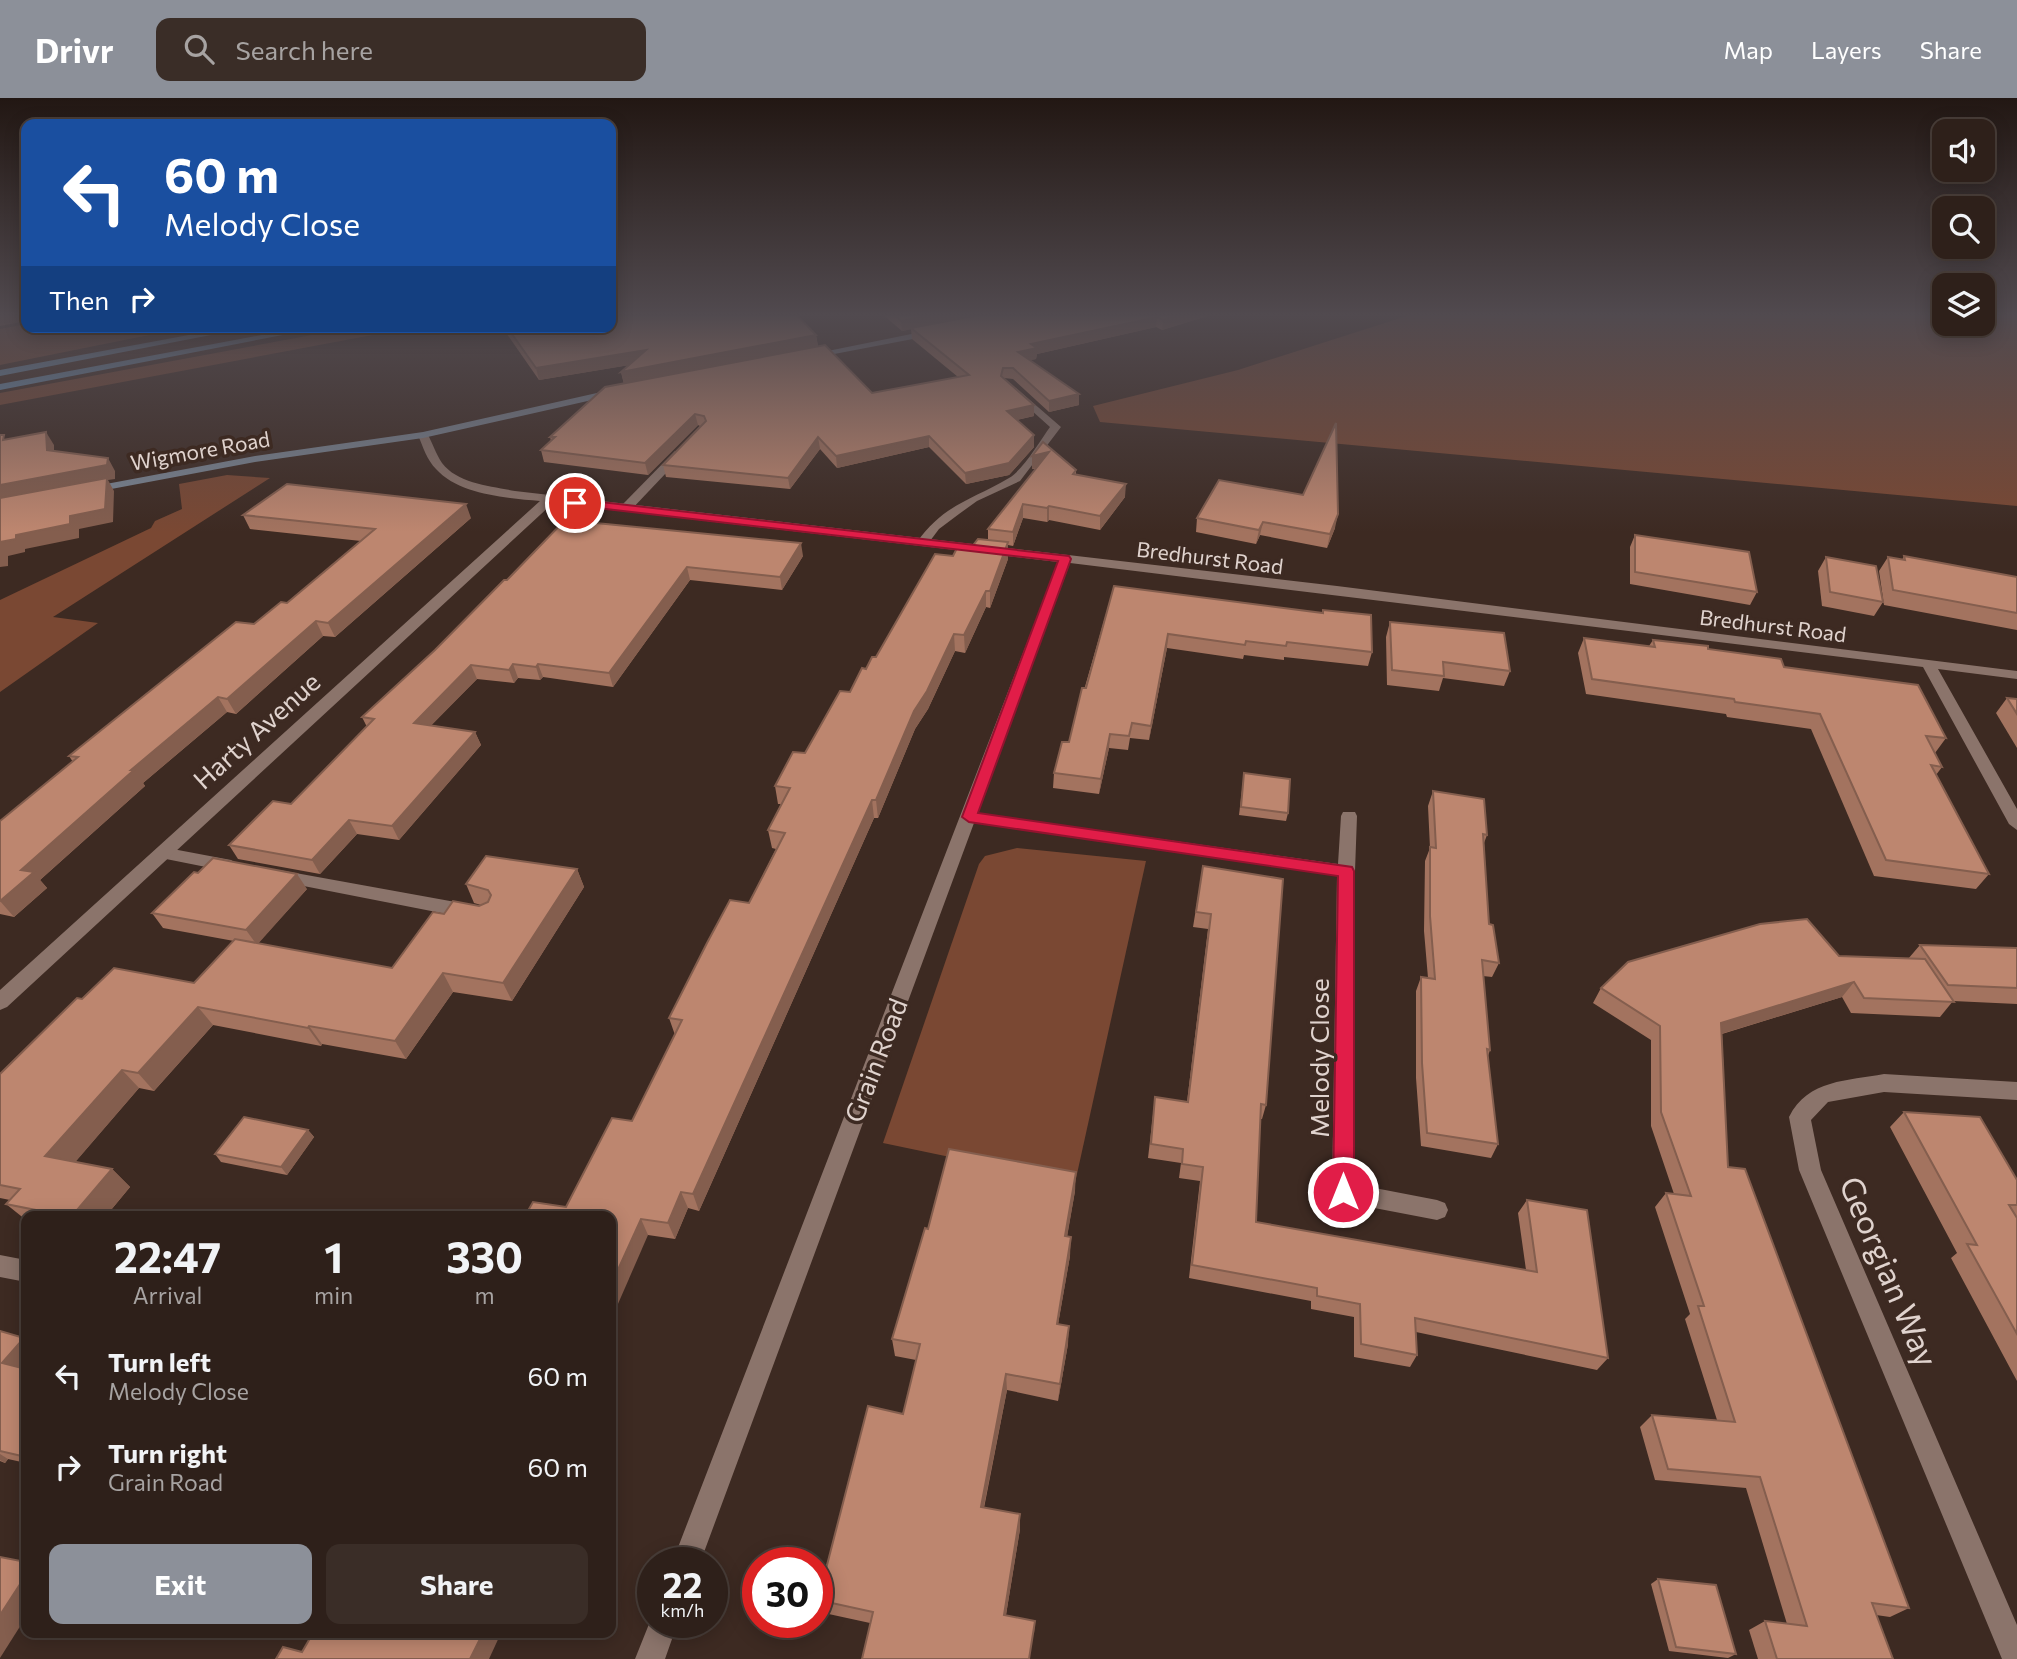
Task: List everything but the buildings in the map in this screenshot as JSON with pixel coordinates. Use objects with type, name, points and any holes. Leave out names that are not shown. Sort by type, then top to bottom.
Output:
[{"type":"street","points":[[923,542],[935,526],[955,511],[973,499],[1016,480],[1056,427],[1010,386]]},
{"type":"street","name":"Wigmore Road","points":[[84,491],[255,459],[423,435],[528,409],[632,389]]},
{"type":"street","name":"Bredhurst Road","points":[[423,435],[436,463],[449,475],[476,486],[549,500],[923,542],[2017,675]]},
{"type":"street","points":[[626,508],[692,440]]},
{"type":"street","name":"Harty Avenue","points":[[0,1002],[549,500]]},
{"type":"street","name":"Grain Road","points":[[692,1547],[1065,559]]},
{"type":"street","points":[[1928,664],[2017,824]]},
{"type":"street","name":"Melody Close","points":[[1349,816],[1346,871],[1343,1192],[1437,1210]]},
{"type":"street","points":[[969,817],[1346,871]]},
{"type":"street","points":[[162,853],[488,915]]},
{"type":"street","name":"Georgian Way","points":[[2017,1091],[1884,1083],[1822,1094],[1800,1117],[1810,1170],[2017,1659]]},
{"type":"street","points":[[0,1266],[21,1271]]},
{"type":"street","points":[[650,1659],[658,1638]]},
{"type":"shaded area","points":[[38,386],[102,386],[0,405],[0,393]]},
{"type":"shaded area","points":[[1174,386],[2017,386],[2017,506],[1100,422],[1093,406]]},
{"type":"shaded area","points":[[227,475],[270,478],[53,617],[98,623],[0,692],[0,600],[151,528],[155,521],[182,509],[179,484]]},
{"type":"shaded area","points":[[1017,848],[1146,861],[1075,1183],[883,1143],[979,864],[985,856]]},
{"type":"route","points":[[575,503],[1065,559],[969,817],[1346,871],[1343,1192]]}]
